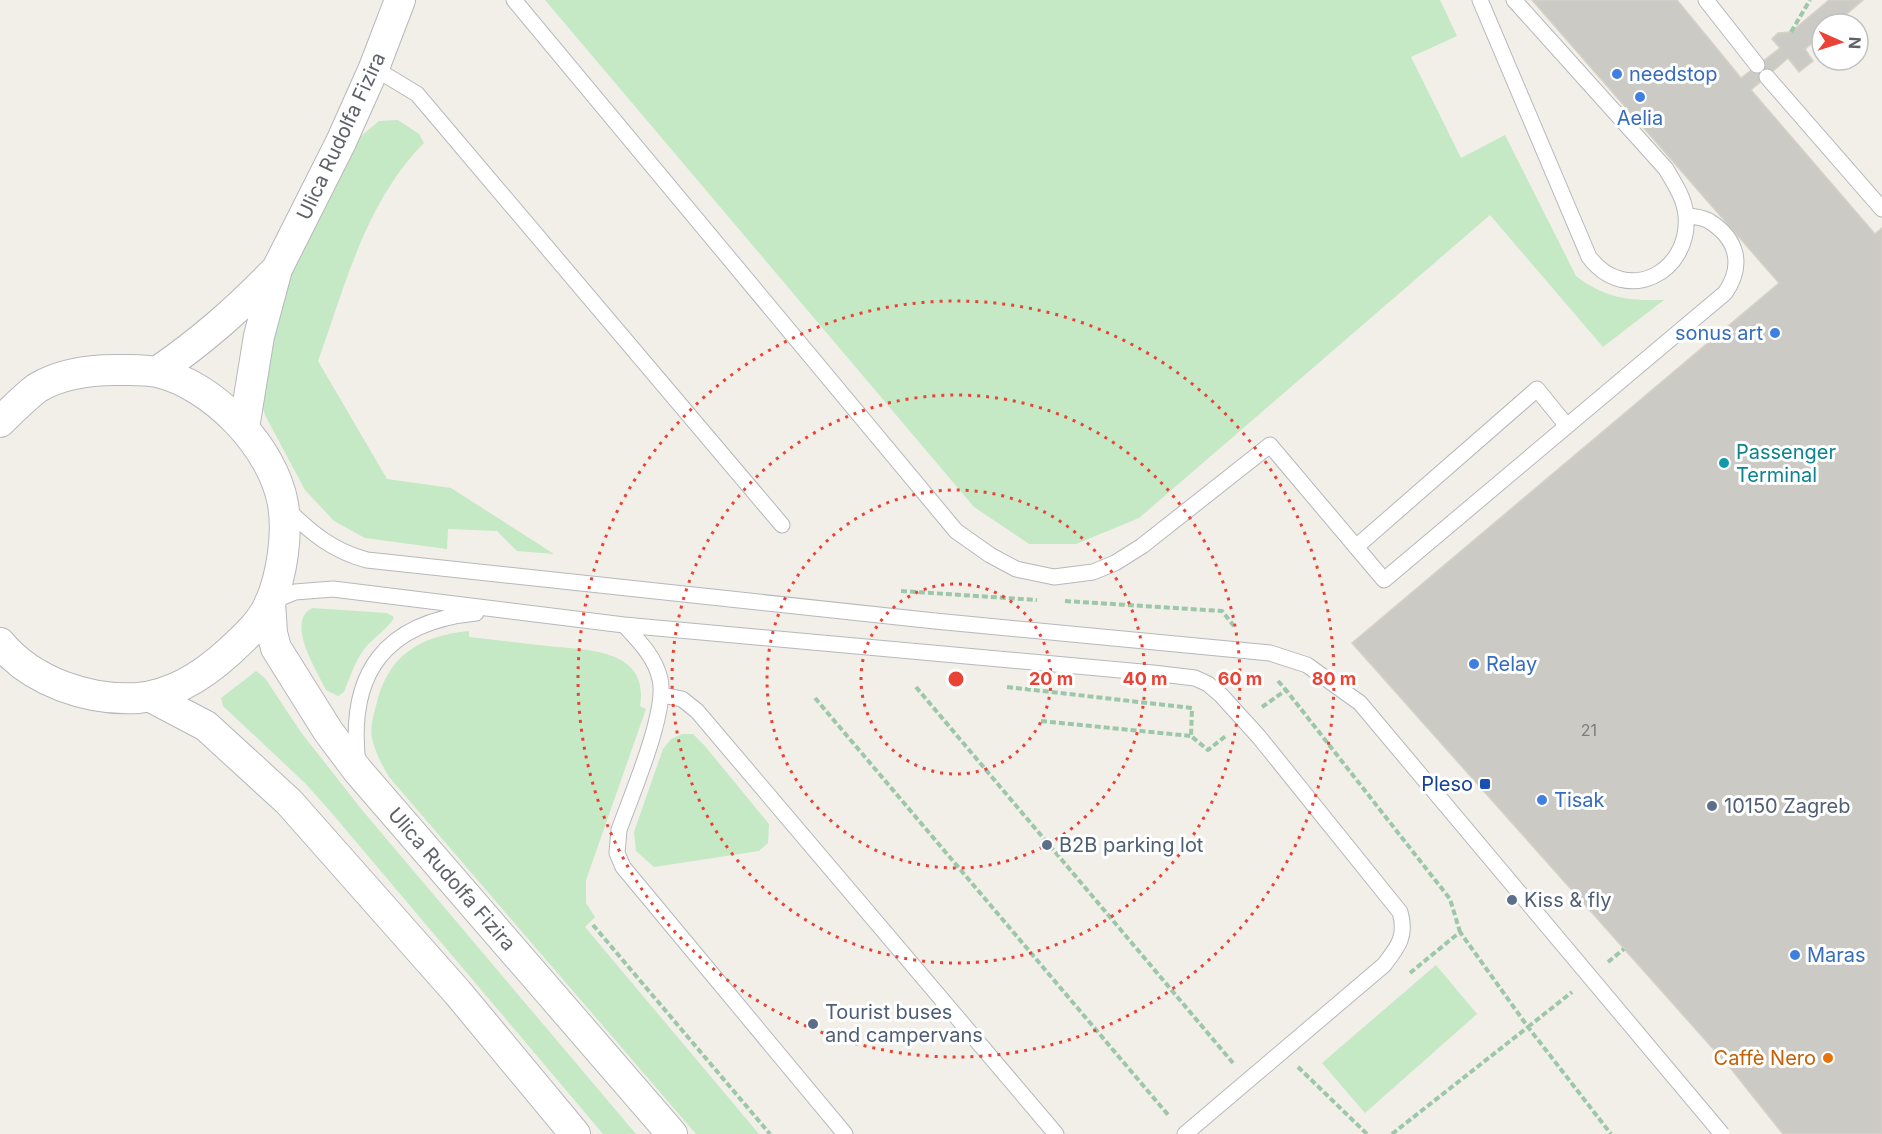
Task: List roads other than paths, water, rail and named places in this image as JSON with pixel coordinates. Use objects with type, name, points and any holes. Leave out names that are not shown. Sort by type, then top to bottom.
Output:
[{"type":"street","name":"Ulica Rudolfa Fizira","points":[[244,428],[258,336],[277,269],[341,142],[374,68],[400,0]]},
{"type":"street","name":"Ulica Rudolfa Fizira","points":[[157,372],[205,339],[233,315],[277,269]]},
{"type":"street","name":"Ulica Rudolfa Fizira","points":[[0,422],[38,388],[70,374],[100,370],[157,372],[192,386],[244,428],[274,477],[283,504],[282,554],[270,602],[272,633],[276,648],[328,731],[358,771],[672,1134]]},
{"type":"street","name":"Ulica Rudolfa Fizira","points":[[0,643],[12,657],[45,678],[80,692],[115,699],[151,697],[183,685],[212,667],[249,633],[270,602]]},
{"type":"street","points":[[151,697],[206,726],[289,802],[458,993],[575,1134]]},
{"type":"lane","points":[[514,0],[956,531],[990,555],[1016,569],[1054,577],[1094,572],[1115,563],[1142,546],[1270,445],[1384,580],[1725,293],[1738,267],[1734,251],[1727,239],[1708,220],[1686,215]]},
{"type":"lane","points":[[1480,0],[1589,257],[1596,266],[1621,279],[1639,281],[1652,278],[1664,271],[1678,253],[1684,234],[1686,215],[1681,194],[1666,169],[1514,0]]},
{"type":"lane","points":[[1706,0],[1762,71],[1882,209]]},
{"type":"lane","points":[[374,68],[417,94],[782,525]]},
{"type":"lane","points":[[1356,547],[1537,389],[1567,426]]},
{"type":"lane","points":[[283,504],[313,535],[350,555],[367,560],[934,621],[1270,653],[1307,665],[1360,703],[1722,1134]]},
{"type":"lane","points":[[270,602],[295,592],[333,589],[494,611],[624,625],[1153,673],[1195,678],[1208,684],[1221,695],[1266,746],[1400,912],[1404,926],[1401,943],[1384,965],[1249,1082],[1181,1130]]},
{"type":"lane","points":[[358,771],[356,749],[359,703],[369,676],[384,650],[399,636],[428,622],[445,617],[494,611]]},
{"type":"lane","points":[[624,625],[653,660],[660,679],[662,695],[656,723],[619,830],[616,842],[619,861],[652,905],[845,1134]]},
{"type":"lane","points":[[662,695],[682,699],[697,711],[1056,1134]]},
{"type":"place","name":"needstop","points":[[1617,74]]},
{"type":"place","name":"Aelia","points":[[1640,97]]},
{"type":"place","name":"sonus art","points":[[1775,333]]},
{"type":"place","name":"Passenger Terminal","points":[[1724,463]]},
{"type":"place","name":"Relay","points":[[1474,664]]},
{"type":"place","name":"Pleso","points":[[1485,784]]},
{"type":"place","name":"Tisak","points":[[1542,800]]},
{"type":"place","name":"10150 Zagreb","points":[[1712,806]]},
{"type":"place","name":"B2B parking lot","points":[[1047,845]]},
{"type":"place","name":"Kiss & fly","points":[[1512,900]]},
{"type":"place","name":"Maras","points":[[1795,955]]},
{"type":"place","name":"Tourist buses and campervans","points":[[813,1024]]},
{"type":"place","name":"Caffè Nero","points":[[1828,1058]]}]
